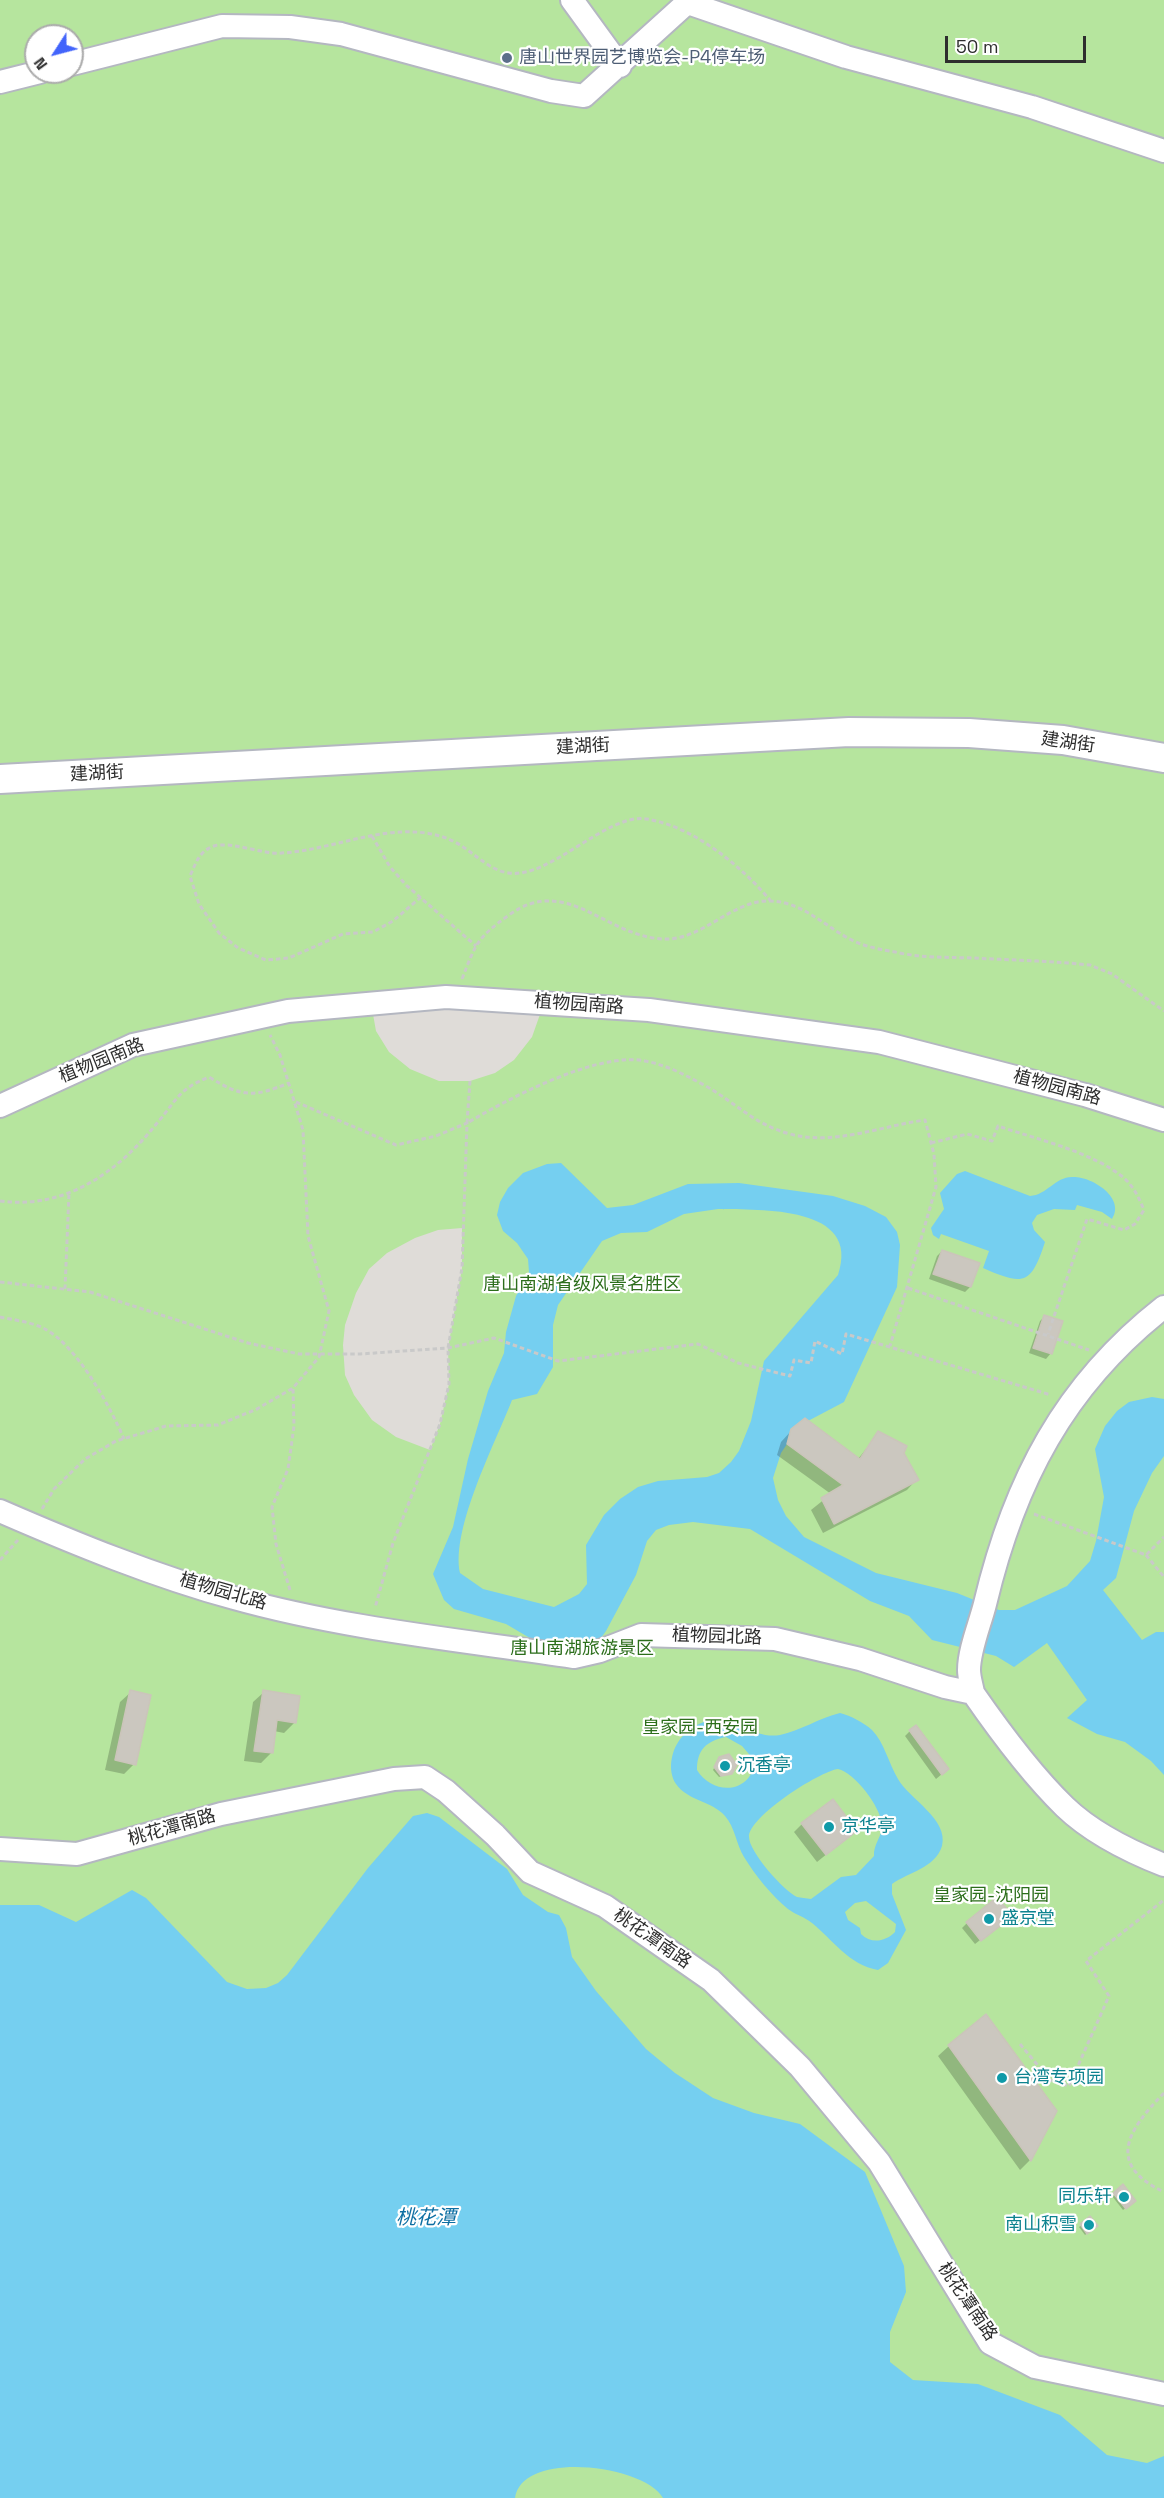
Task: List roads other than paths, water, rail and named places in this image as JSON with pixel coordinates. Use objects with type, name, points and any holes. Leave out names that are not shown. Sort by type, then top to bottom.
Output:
[{"type":"street","points":[[572,0],[620,66]]},
{"type":"street","points":[[84,61],[222,26],[290,27],[342,34],[551,91],[584,96],[689,2],[846,57],[1032,107],[1164,151]]},
{"type":"street","points":[[0,82],[24,76]]},
{"type":"street","name":"建湖街","points":[[0,779],[849,732],[969,733],[1063,740],[1164,758]]},
{"type":"street","name":"植物园南路","points":[[0,1106],[133,1045],[288,1011],[455,998],[649,1010],[879,1042],[1085,1095],[1164,1120]]},
{"type":"street","points":[[1164,1307],[1123,1340],[1107,1357],[1071,1401],[1041,1450],[1013,1506],[990,1583],[969,1670],[973,1693],[1027,1764],[1066,1808],[1141,1856],[1164,1865]]},
{"type":"street","name":"植物园北路","points":[[0,1512],[84,1547],[235,1598],[369,1627],[574,1657],[600,1651],[641,1635],[775,1639],[860,1659],[945,1687],[973,1693]]},
{"type":"street","name":"桃花潭南路","points":[[0,1849],[77,1854],[221,1814],[394,1779],[425,1778],[446,1791],[487,1828],[530,1872],[605,1906],[711,1980],[792,2059],[879,2162],[990,2343],[1035,2367],[1164,2394]]},
{"type":"water","points":[[561,1163],[607,1208],[633,1205],[688,1184],[739,1183],[833,1196],[865,1206],[886,1217],[897,1232],[900,1245],[897,1287],[844,1402],[806,1422],[793,1435],[781,1453],[773,1478],[778,1500],[786,1516],[804,1537],[876,1573],[957,1593],[999,1610],[1015,1610],[1067,1586],[1090,1561],[1096,1541],[1104,1497],[1095,1449],[1105,1426],[1117,1411],[1129,1402],[1152,1397],[1164,1399],[1164,1456],[1152,1473],[1134,1511],[1116,1578],[1103,1590],[1142,1640],[1156,1632],[1164,1632],[1164,1775],[1151,1761],[1125,1742],[1097,1734],[1067,1718],[1087,1700],[1047,1643],[1014,1667],[996,1656],[932,1640],[909,1616],[870,1601],[750,1529],[693,1522],[669,1525],[656,1530],[647,1541],[636,1575],[606,1631],[595,1646],[570,1655],[535,1641],[506,1624],[454,1609],[444,1600],[433,1574],[453,1527],[468,1459],[488,1391],[504,1353],[506,1332],[516,1296],[529,1272],[528,1259],[517,1243],[503,1231],[497,1215],[500,1202],[508,1188],[523,1173],[547,1164]],"holes":[[[718,1209],[758,1210],[803,1216],[822,1224],[835,1235],[841,1252],[838,1275],[764,1361],[751,1421],[739,1451],[719,1473],[707,1477],[658,1481],[638,1487],[620,1499],[604,1515],[586,1545],[587,1584],[579,1594],[554,1607],[483,1589],[460,1573],[459,1554],[468,1510],[512,1400],[537,1394],[553,1367],[553,1325],[558,1305],[602,1241],[621,1233],[647,1232],[684,1214]]]},
{"type":"water","points":[[965,1171],[1030,1196],[1041,1193],[1066,1178],[1089,1180],[1111,1196],[1115,1211],[1112,1219],[1102,1212],[1077,1205],[1075,1210],[1054,1209],[1037,1215],[1032,1223],[1034,1230],[1045,1242],[1035,1267],[1024,1278],[1008,1278],[983,1268],[989,1251],[941,1234],[939,1239],[933,1235],[931,1228],[944,1209],[940,1193],[957,1174]]},
{"type":"water","points":[[840,1713],[848,1716],[872,1730],[903,1787],[934,1818],[943,1836],[942,1846],[934,1860],[892,1884],[892,1894],[906,1930],[888,1963],[878,1970],[858,1963],[812,1923],[782,1904],[748,1864],[725,1816],[714,1807],[681,1790],[673,1779],[671,1767],[675,1748],[682,1737],[696,1726],[709,1721],[721,1720],[755,1732],[780,1735]],"holes":[[[726,1737],[742,1746],[755,1761],[752,1772],[746,1780],[730,1788],[712,1784],[697,1770],[697,1763],[704,1748],[713,1741]],[[838,1769],[845,1772],[866,1791],[877,1808],[882,1824],[881,1832],[874,1856],[856,1875],[841,1877],[811,1899],[797,1897],[768,1870],[755,1852],[749,1837],[752,1828],[772,1807],[802,1786]],[[866,1901],[896,1924],[895,1932],[887,1938],[878,1940],[865,1937],[861,1934],[860,1928],[848,1920],[845,1912],[855,1903]]]},
{"type":"water","name":"桃花潭","points":[[427,1813],[439,1817],[507,1869],[523,1895],[548,1912],[559,1915],[566,1928],[572,1957],[596,1991],[646,2049],[675,2073],[713,2098],[754,2113],[800,2124],[865,2172],[904,2266],[906,2292],[890,2332],[890,2362],[913,2380],[978,2384],[1060,2415],[1107,2455],[1147,2463],[1164,2456],[1164,2498],[663,2498],[652,2487],[633,2477],[585,2467],[560,2468],[539,2473],[523,2483],[515,2498],[0,2498],[0,1905],[39,1905],[76,1922],[132,1890],[146,1898],[227,1982],[247,1989],[266,1988],[278,1983],[287,1975],[368,1868],[413,1816]]},
{"type":"place","name":"唐山世界园艺博览会-P4停车场","points":[[507,58]]},
{"type":"place","name":"沉香亭","points":[[725,1766]]},
{"type":"place","name":"京华亭","points":[[829,1827]]},
{"type":"place","name":"盛京堂","points":[[989,1919]]},
{"type":"place","name":"台湾专项园","points":[[1002,2078]]},
{"type":"place","name":"同乐轩","points":[[1124,2197]]},
{"type":"place","name":"南山积雪","points":[[1089,2225]]},
{"type":"park label","name":"唐山南湖省级风景名胜区","points":[[582,1285]]},
{"type":"park label","name":"唐山南湖旅游景区","points":[[582,1649]]},
{"type":"park label","name":"皇家园-西安园","points":[[700,1728]]},
{"type":"park label","name":"皇家园-沈阳园","points":[[991,1896]]}]
